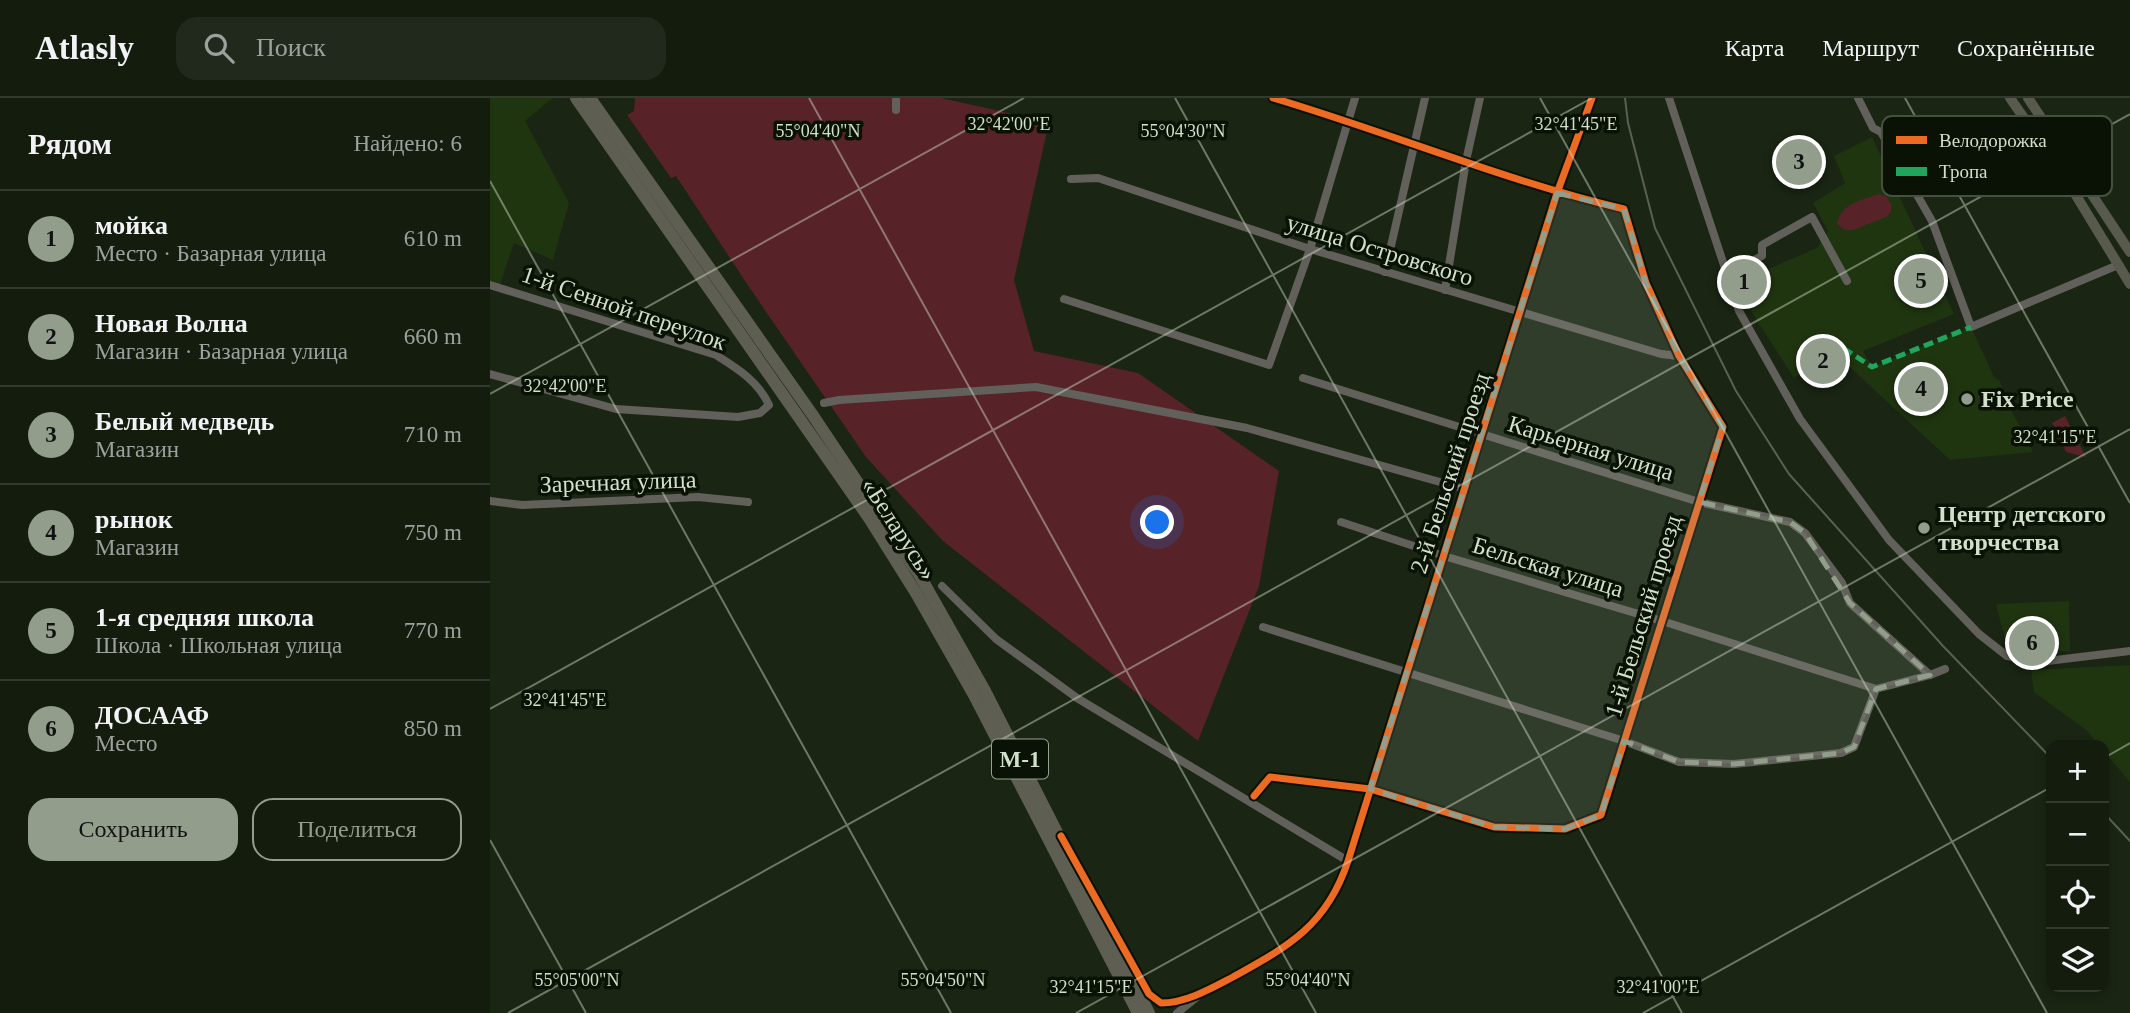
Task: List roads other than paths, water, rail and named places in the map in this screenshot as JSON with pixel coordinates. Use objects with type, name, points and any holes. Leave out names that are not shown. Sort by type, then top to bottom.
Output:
[{"type":"highway","name":"«Беларусь»","points":[[576,98],[854,496],[916,593],[974,695],[1138,1013]]},
{"type":"highway","name":"«Беларусь»","points":[[590,98],[814,417],[920,576],[985,691],[1061,836],[1149,1013]]},
{"type":"main road","points":[[2010,98],[2023,116]]},
{"type":"main road","points":[[2028,98],[2040,116]]},
{"type":"main road","points":[[2076,196],[2130,284]]},
{"type":"main road","points":[[2093,196],[2130,252]]},
{"type":"street","points":[[896,98],[896,110]]},
{"type":"street","points":[[1273,98],[1349,121],[1557,193],[1624,209],[1646,283],[1679,356]]},
{"type":"street","points":[[1064,299],[1269,365],[1310,249],[1355,98]]},
{"type":"street","points":[[1385,272],[1425,98]]},
{"type":"street","points":[[1445,290],[1466,161],[1480,98]]},
{"type":"street","name":"2-й Бельский проезд","points":[[1211,988],[1298,939],[1329,902],[1341,881],[1557,193],[1592,98]]},
{"type":"street","points":[[1669,98],[1739,311],[1800,419],[1889,540],[1979,634],[2007,656],[2039,662],[2130,650]]},
{"type":"street","points":[[1858,98],[1873,128],[1882,134]]},
{"type":"street","name":"улица Островского","points":[[1071,179],[1098,178],[1385,272],[1661,354],[1679,356]]},
{"type":"street","points":[[1918,196],[1932,221],[1972,327],[2118,265]]},
{"type":"street","points":[[1727,274],[1762,256],[1762,245],[1812,217],[1847,281]]},
{"type":"street","name":"1-й Сенной переулок","points":[[490,285],[716,355],[763,390],[769,405],[760,413],[738,417],[616,409],[490,374]]},
{"type":"street","name":"1-й Бельский проезд","points":[[1370,789],[1494,827],[1565,829],[1601,815],[1723,427],[1679,356]]},
{"type":"street","name":"Карьерная улица","points":[[1303,378],[1699,502],[1790,522],[1805,533],[1842,583],[1850,603],[1930,675]]},
{"type":"street","points":[[824,403],[1036,387],[1247,428],[1465,489]]},
{"type":"street","name":"Заречная улица","points":[[490,500],[522,505],[698,497],[748,502]]},
{"type":"street","name":"Бельская улица","points":[[1341,522],[1876,689]]},
{"type":"street","points":[[942,586],[996,639],[1077,698],[1348,860]]},
{"type":"street","points":[[1263,627],[1624,741],[1679,762],[1734,764],[1841,753],[1854,747],[1876,689],[1945,669]]},
{"type":"street","points":[[1254,796],[1270,778],[1370,789]]},
{"type":"street","points":[[1061,836],[1153,998],[1161,1003],[1171,1002],[1211,988]]},
{"type":"street","points":[[1177,1013],[1211,988]]},
{"type":"railway","points":[[1625,98],[1628,123],[1655,228],[1736,391],[1789,474],[1943,646],[2046,753]]},
{"type":"railway","points":[[2109,818],[2130,841]]},
{"type":"place","name":"Белый медведь","points":[[1799,162]]},
{"type":"place","name":"1-я средняя школа","points":[[1921,281]]},
{"type":"place","name":"мойка","points":[[1744,282]]},
{"type":"place","name":"Новая Волна","points":[[1823,361]]},
{"type":"place","name":"рынок","points":[[1921,389]]},
{"type":"place","name":"Fix Price","points":[[1967,399]]},
{"type":"place","name":"Центр детского творчества","points":[[1924,528]]},
{"type":"place","name":"ДОСААФ","points":[[2032,643]]}]
